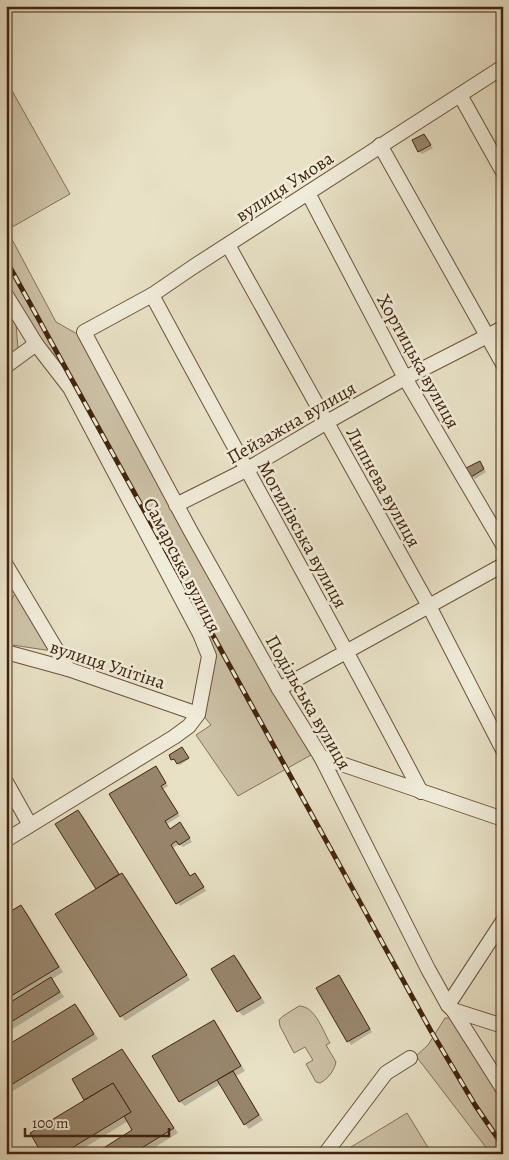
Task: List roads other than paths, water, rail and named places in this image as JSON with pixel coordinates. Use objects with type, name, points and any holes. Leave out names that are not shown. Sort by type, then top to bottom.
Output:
[{"type":"street","name":"вулиця Умова","points":[[84,332],[152,296],[503,67]]},
{"type":"street","points":[[460,95],[503,172]]},
{"type":"street","points":[[380,146],[503,364]]},
{"type":"street","name":"Хортицька вулиця","points":[[308,193],[405,378],[503,545]]},
{"type":"street","name":"Липнева вулиця","points":[[228,245],[429,606],[503,750]]},
{"type":"street","name":"Самарська вулиця","points":[[6,294],[36,344],[70,388],[200,634],[209,656],[198,714]]},
{"type":"street","name":"Могилівська вулиця","points":[[152,296],[246,470],[347,650],[421,792]]},
{"type":"street","name":"Пейзажна вулиця","points":[[176,505],[246,470],[405,378],[503,328]]},
{"type":"street","name":"Подільська вулиця","points":[[84,332],[176,505],[279,690],[321,756],[428,969],[503,1089]]},
{"type":"street","points":[[6,366],[36,344]]},
{"type":"street","points":[[279,690],[347,650],[503,564]]},
{"type":"street","points":[[6,565],[68,669]]},
{"type":"street","name":"вулиця Улітіна","points":[[6,652],[68,669],[198,714]]},
{"type":"street","points":[[6,840],[174,737],[189,726],[198,714]]},
{"type":"street","points":[[321,756],[503,819]]},
{"type":"street","points":[[6,782],[30,825]]},
{"type":"street","points":[[502,925],[450,1007],[503,1026]]},
{"type":"street","points":[[325,1154],[386,1073],[410,1058]]},
{"type":"railway","points":[[6,260],[431,1031],[475,1105],[503,1146]]}]
